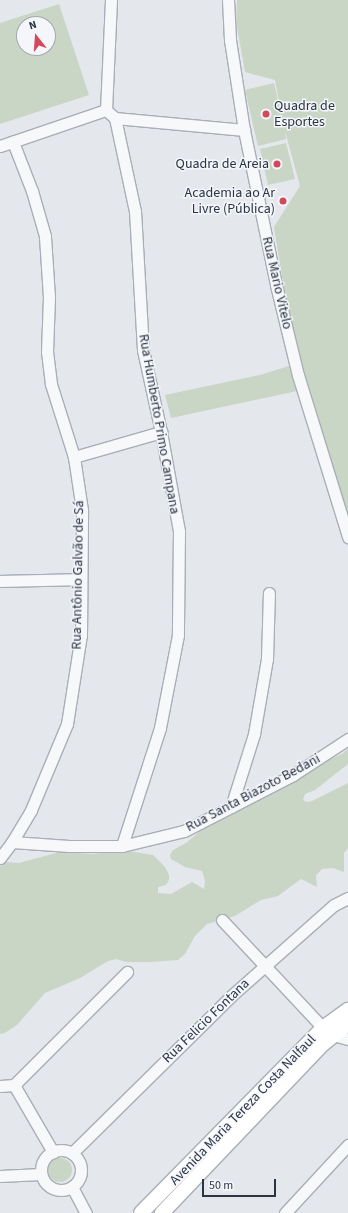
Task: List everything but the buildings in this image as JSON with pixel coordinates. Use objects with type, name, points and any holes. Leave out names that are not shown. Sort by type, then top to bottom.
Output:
[{"type":"main road","name":"Avenida Maria Tereza Costa Nalfaul","points":[[328,1032],[348,1010]]},
{"type":"main road","points":[[141,1213],[157,1210],[328,1032],[348,1024]]},
{"type":"street","points":[[106,110],[112,0]]},
{"type":"street","name":"Rua Mario Vitelo","points":[[228,0],[230,40],[244,130],[276,285],[298,375],[348,537]]},
{"type":"street","points":[[106,110],[115,118],[244,130]]},
{"type":"street","points":[[0,146],[106,110]]},
{"type":"street","name":"Rua Humberto Primo Campana","points":[[115,118],[135,212],[142,350],[161,432],[179,531],[178,635],[160,728],[122,846]]},
{"type":"street","name":"Rua Antônio Galvão de Sá","points":[[0,858],[12,842],[31,810],[67,724],[81,635],[80,579],[82,510],[74,457],[51,384],[47,352],[49,297],[45,236],[32,191],[13,142]]},
{"type":"street","points":[[74,457],[161,432]]},
{"type":"street","points":[[0,581],[80,579]]},
{"type":"street","points":[[231,807],[254,734],[267,659],[269,593]]},
{"type":"street","name":"Rua Santa Biazoto Bedani","points":[[12,842],[69,846],[122,846],[184,831],[293,775],[348,739]]},
{"type":"street","name":"Rua Felicio Fontana","points":[[72,1153],[231,996],[334,906],[348,898]]},
{"type":"street","points":[[222,920],[328,1032],[348,1039]]},
{"type":"street","points":[[0,1086],[14,1085],[127,972]]},
{"type":"street","points":[[14,1085],[53,1152]]},
{"type":"street","points":[[284,1213],[348,1144]]},
{"type":"street","points":[[59,1150],[72,1153],[80,1164],[81,1170],[77,1183],[72,1187],[59,1190],[52,1189],[47,1185],[41,1174],[43,1160],[53,1152],[59,1150]]},
{"type":"street","points":[[0,1176],[41,1174]]},
{"type":"street","points":[[72,1187],[86,1213]]},
{"type":"green space","points":[[237,0],[348,0],[348,516],[289,320],[274,227],[300,186],[285,131],[286,139],[258,146],[245,90],[274,83],[282,118],[275,80],[245,72],[236,21]]},
{"type":"green space","points":[[59,4],[89,95],[0,124],[0,23],[16,18],[16,56],[56,56],[56,16],[22,16]]},
{"type":"green space","name":"Quadra de Areia","points":[[286,143],[295,179],[268,185],[260,149]]},
{"type":"green space","points":[[289,366],[297,391],[171,418],[165,395],[260,375]]},
{"type":"green space","points":[[348,749],[348,764],[315,790],[305,794],[303,800],[307,802],[312,801],[348,783],[348,848],[344,853],[344,872],[333,868],[322,869],[316,875],[317,887],[301,879],[278,896],[261,900],[235,916],[207,924],[195,936],[185,954],[178,960],[126,962],[116,959],[108,961],[80,978],[45,993],[17,1025],[5,1033],[0,1034],[0,866],[6,862],[19,863],[60,852],[93,854],[122,850],[153,855],[165,867],[169,875],[169,880],[166,885],[158,887],[158,893],[171,894],[192,882],[204,889],[205,881],[202,871],[185,867],[171,859],[170,855],[173,850],[186,843],[218,816],[262,789],[342,754]]},
{"type":"green space","points":[[60,1158],[69,1161],[72,1170],[69,1179],[60,1182],[51,1179],[48,1170],[51,1161]]},
{"type":"place","name":"Quadra de Esportes","points":[[266,114]]},
{"type":"place","name":"Quadra de Areia","points":[[277,164]]},
{"type":"place","name":"Academia ao Ar Livre (Pública)","points":[[283,201]]}]
